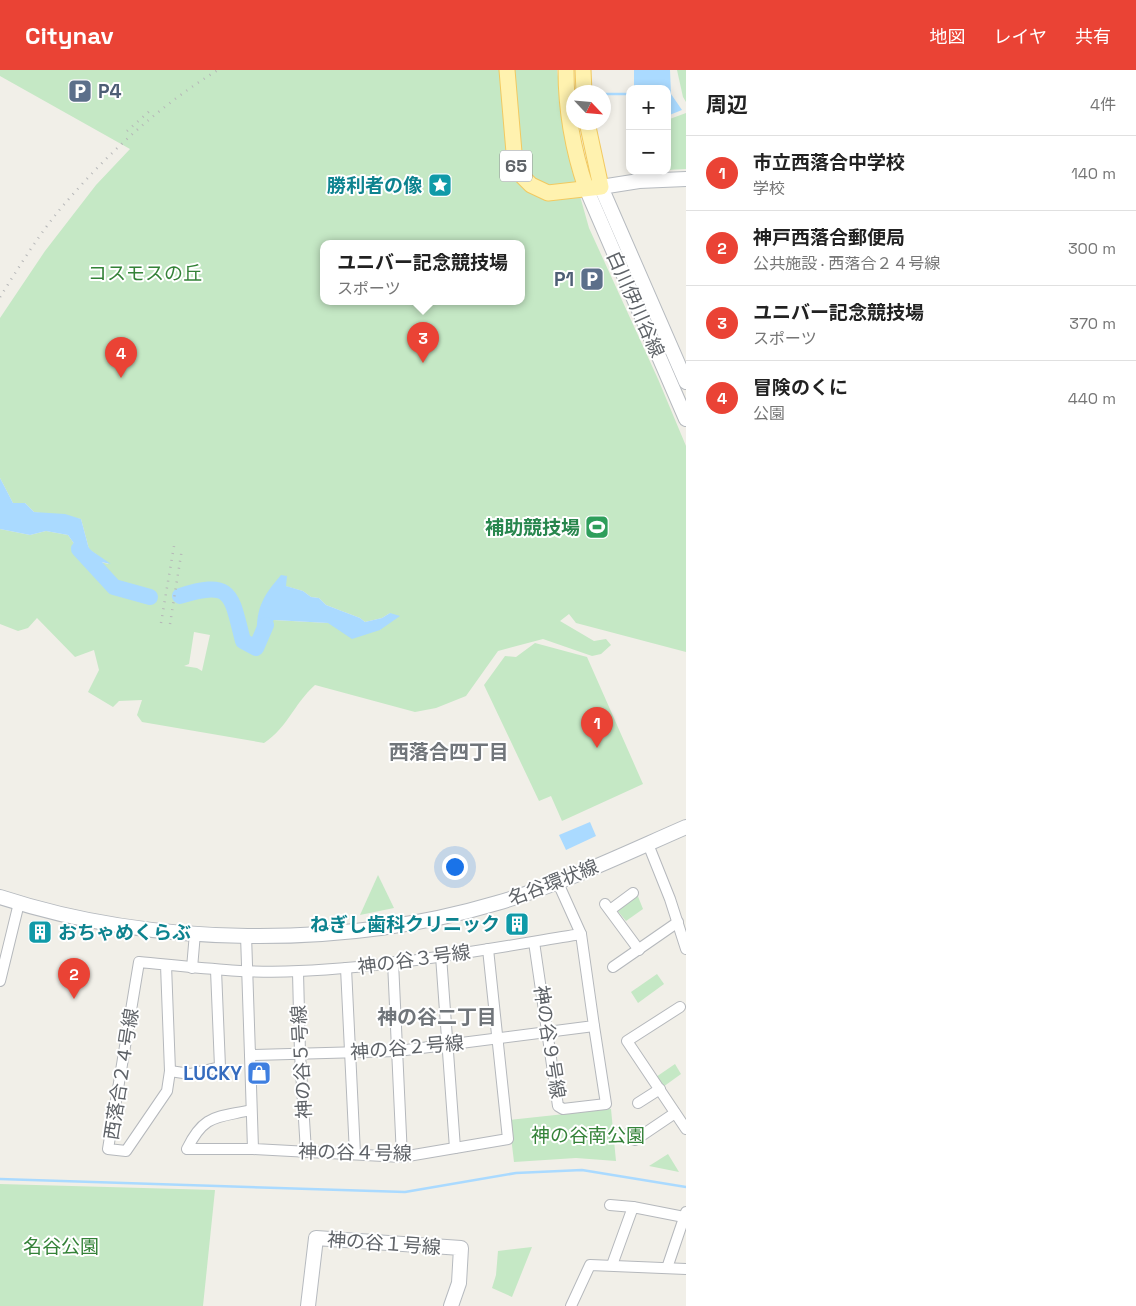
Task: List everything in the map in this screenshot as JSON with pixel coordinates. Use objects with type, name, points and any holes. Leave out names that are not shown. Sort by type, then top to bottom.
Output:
[{"type":"main road","name":"65","points":[[507,70],[517,170],[527,182],[541,191],[562,193],[594,188]]},
{"type":"main road","points":[[566,70],[567,102],[574,144],[594,188]]},
{"type":"main road","points":[[583,70],[584,85]]},
{"type":"main road","points":[[588,130],[594,188]]},
{"type":"street","points":[[594,188],[639,181],[686,179]]},
{"type":"street","name":"白川伊川谷線","points":[[594,188],[686,382]]},
{"type":"street","name":"白川伊川谷線","points":[[594,188],[686,419]]},
{"type":"street","name":"名谷環状線","points":[[0,897],[93,921],[195,933],[287,936],[373,929],[469,911],[558,883],[686,827]]},
{"type":"street","points":[[648,844],[678,922],[686,949]]},
{"type":"street","points":[[558,883],[581,934],[594,1026]]},
{"type":"street","points":[[633,893],[608,907],[639,950]]},
{"type":"street","points":[[0,981],[19,903]]},
{"type":"street","points":[[613,968],[678,922]]},
{"type":"street","points":[[192,968],[195,933]]},
{"type":"street","name":"神の谷３号線","points":[[247,972],[298,972],[346,968],[441,956],[581,934]]},
{"type":"street","points":[[246,935],[251,1110],[254,1149]]},
{"type":"street","name":"神の谷９号線","points":[[534,942],[558,1106],[563,1109],[606,1104],[594,1026]]},
{"type":"street","name":"神の谷４号線","points":[[251,1110],[210,1120],[197,1130],[187,1149],[254,1149],[402,1157],[508,1139],[488,949]]},
{"type":"street","points":[[441,956],[455,1148]]},
{"type":"street","name":"西落合２４号線","points":[[166,965],[170,1072],[167,1091],[126,1151],[108,1148],[139,962],[247,972]]},
{"type":"street","points":[[393,962],[402,1157]]},
{"type":"street","points":[[346,968],[355,1154]]},
{"type":"street","points":[[170,1072],[190,1074],[220,1066],[216,970]]},
{"type":"street","name":"神の谷５号線","points":[[298,972],[300,1054],[306,1152]]},
{"type":"street","points":[[680,1007],[627,1041],[686,1129]]},
{"type":"street","name":"神の谷２号線","points":[[250,1055],[398,1051],[594,1026]]},
{"type":"street","points":[[638,1103],[660,1089]]},
{"type":"street","points":[[630,1132],[635,1140],[675,1113]]},
{"type":"street","points":[[610,1205],[685,1214],[667,1268]]},
{"type":"street","points":[[612,1265],[633,1208]]},
{"type":"street","name":"神の谷１号線","points":[[308,1306],[316,1238],[462,1248],[459,1283],[451,1306]]},
{"type":"street","points":[[571,1306],[590,1265],[686,1269]]},
{"type":"green space","name":"コスモスの丘","points":[[0,70],[557,70],[569,157],[589,228],[658,379],[686,446],[686,652],[576,623],[569,614],[560,621],[594,641],[606,639],[611,645],[601,654],[592,656],[543,639],[498,651],[466,696],[436,708],[415,712],[315,685],[301,700],[279,730],[264,743],[142,722],[137,715],[142,700],[119,701],[113,707],[88,692],[99,670],[94,650],[75,657],[37,618],[28,628],[18,631],[0,624],[0,529],[30,535],[46,531],[68,535],[85,559],[109,564],[89,549],[81,519],[34,512],[25,503],[13,503],[0,478],[0,318],[45,251],[96,185],[130,149],[0,76]],"holes":[[[285,586],[303,591],[311,597],[319,598],[326,605],[360,618],[365,622],[382,618],[390,613],[380,630],[328,623],[273,620],[265,630],[263,642],[257,642],[260,637],[257,629]],[[194,632],[210,635],[202,671],[197,668],[184,666],[189,664]]]},
{"type":"green space","points":[[677,70],[686,70],[686,102],[683,97]]},
{"type":"green space","points":[[686,113],[686,169],[671,170],[671,119]]},
{"type":"green space","points":[[535,643],[587,657],[643,784],[562,821],[551,796],[539,801],[484,685],[505,656],[516,657]]},
{"type":"green space","points":[[378,875],[394,908],[360,915]]},
{"type":"green space","points":[[637,894],[643,909],[626,921],[616,909]]},
{"type":"green space","points":[[657,974],[664,984],[638,1003],[631,992]]},
{"type":"green space","points":[[675,1064],[681,1074],[663,1087],[656,1077]]},
{"type":"green space","name":"神の谷南公園","points":[[611,1109],[616,1161],[576,1158],[514,1162],[509,1120]]},
{"type":"green space","points":[[668,1154],[679,1172],[649,1166]]},
{"type":"green space","name":"名谷公園","points":[[0,1184],[215,1190],[203,1306],[0,1306]]},
{"type":"green space","points":[[532,1247],[512,1297],[492,1288],[496,1275],[498,1251]]},
{"type":"water","points":[[634,70],[670,70],[671,85],[634,85]]},
{"type":"water","points":[[671,94],[682,110],[671,114]]},
{"type":"water","points":[[0,478],[13,503],[25,503],[34,512],[65,514],[81,519],[89,549],[111,564],[85,559],[68,535],[46,531],[30,535],[0,529]]},
{"type":"water","points":[[281,575],[287,576],[286,586],[303,591],[311,597],[319,598],[326,605],[360,618],[365,622],[382,618],[390,613],[400,616],[380,630],[352,639],[328,623],[274,620],[265,630],[258,650],[257,642],[260,637],[257,634],[257,625],[262,602]]},
{"type":"water","points":[[590,822],[596,836],[566,850],[559,835]]},
{"type":"waterway","points":[[611,94],[626,94]]},
{"type":"waterway","points":[[79,549],[114,587],[150,597]]},
{"type":"waterway","points":[[180,596],[211,589],[227,595],[236,612],[243,641],[256,648],[266,625]]},
{"type":"waterway","points":[[0,1179],[405,1192],[516,1173],[582,1170],[686,1187]]},
{"type":"railway","points":[[0,297],[49,223],[84,181],[157,113],[218,70]]},
{"type":"railway","points":[[127,131],[153,108]]},
{"type":"railway","points":[[161,623],[174,546]]},
{"type":"railway","points":[[170,624],[182,549]]},
{"type":"place","name":"P4","points":[[80,91]]},
{"type":"place","name":"勝利者の像","points":[[440,185]]},
{"type":"place","name":"P1","points":[[592,279]]},
{"type":"place","name":"ユニバー記念競技場","points":[[423,363]]},
{"type":"place","name":"冒険のくに","points":[[121,378]]},
{"type":"place","name":"補助競技場","points":[[597,527]]},
{"type":"place","name":"市立西落合中学校","points":[[597,748]]},
{"type":"place","name":"ねぎし歯科クリニック","points":[[517,924]]},
{"type":"place","name":"おちゃめくらぶ","points":[[40,932]]},
{"type":"place","name":"神戸西落合郵便局","points":[[74,999]]},
{"type":"place","name":"LUCKY","points":[[259,1073]]},
{"type":"district","name":"西落合四丁目","points":[[449,752]]},
{"type":"district","name":"神の谷二丁目","points":[[437,1017]]}]
